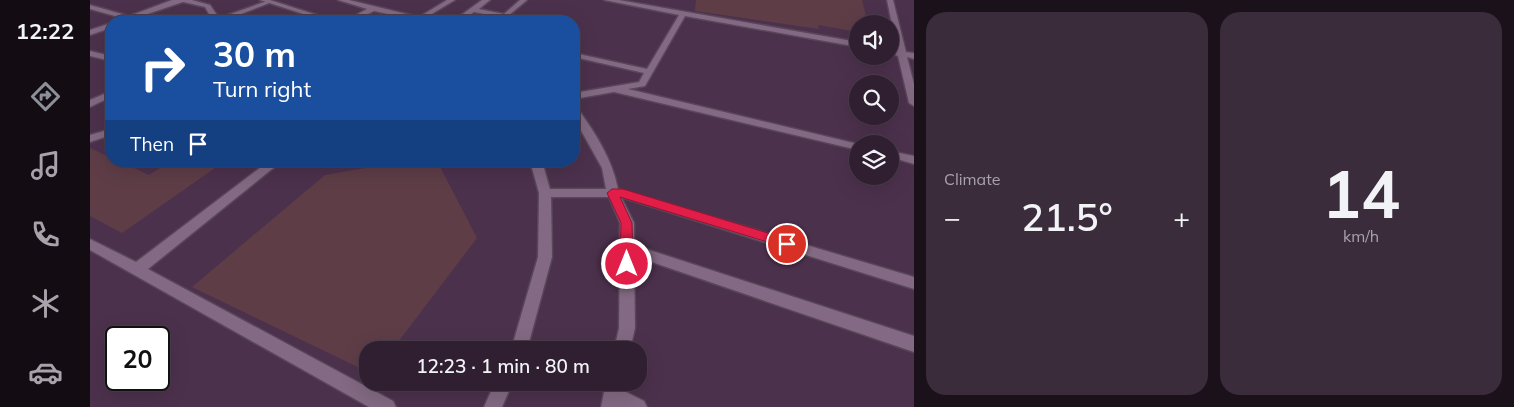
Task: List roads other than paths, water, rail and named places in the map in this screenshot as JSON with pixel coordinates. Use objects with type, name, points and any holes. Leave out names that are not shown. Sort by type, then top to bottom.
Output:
[{"type":"street","points":[[137,15],[172,2],[184,0],[208,6],[214,15]]},
{"type":"street","points":[[341,0],[401,15]]},
{"type":"street","points":[[430,15],[452,0]]},
{"type":"street","points":[[466,15],[487,0]]},
{"type":"street","points":[[506,15],[524,0]]},
{"type":"street","points":[[607,0],[849,44]]},
{"type":"street","points":[[890,0],[914,103]]},
{"type":"street","points":[[232,15],[266,1],[312,15]]},
{"type":"street","points":[[90,7],[118,15]]},
{"type":"street","points":[[362,15],[373,9]]},
{"type":"street","points":[[473,10],[491,15]]},
{"type":"street","points":[[580,95],[642,84],[683,14]]},
{"type":"street","points":[[90,33],[105,27]]},
{"type":"street","points":[[90,53],[105,57]]},
{"type":"street","points":[[899,53],[914,56]]},
{"type":"street","points":[[580,56],[650,72]]},
{"type":"street","points":[[615,89],[849,145]]},
{"type":"street","points":[[90,104],[105,97]]},
{"type":"street","points":[[580,119],[587,128],[608,168],[612,193],[626,223],[627,328],[624,341]]},
{"type":"street","points":[[90,139],[105,134]]},
{"type":"street","points":[[899,156],[914,160]]},
{"type":"street","points":[[137,269],[268,167]]},
{"type":"street","points":[[522,341],[545,257],[545,193],[538,167]]},
{"type":"street","points":[[545,193],[623,193],[914,283]]},
{"type":"street","points":[[90,244],[387,407]]},
{"type":"street","points":[[627,248],[914,344]]},
{"type":"street","points":[[493,407],[500,391]]},
{"type":"street","points":[[613,395],[638,407]]}]
